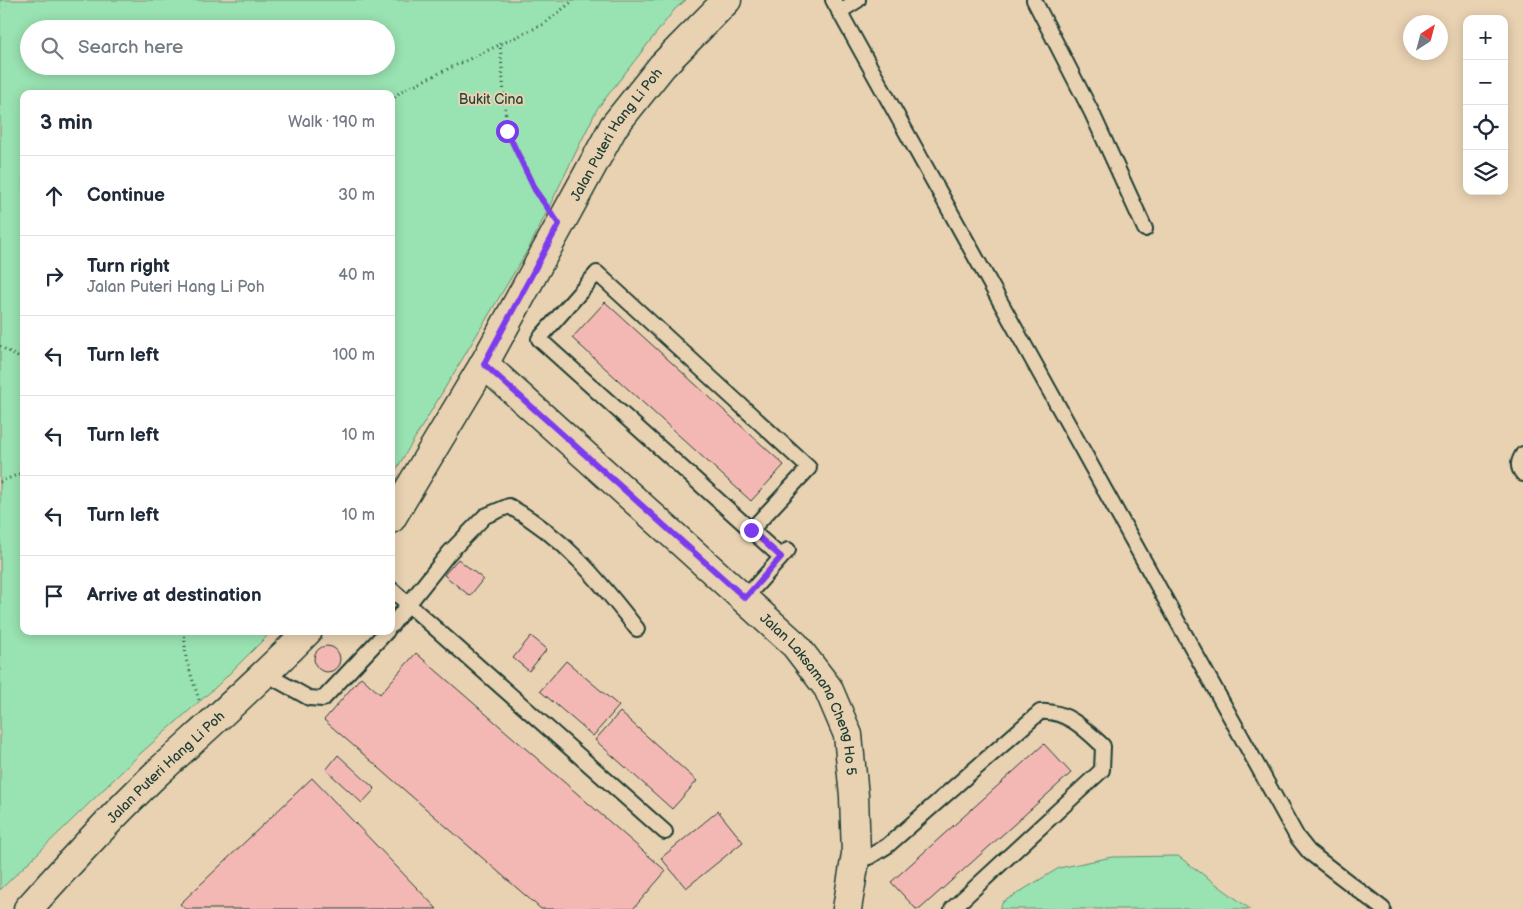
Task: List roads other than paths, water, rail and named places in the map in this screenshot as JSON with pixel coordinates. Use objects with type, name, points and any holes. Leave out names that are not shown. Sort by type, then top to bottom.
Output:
[{"type":"street","name":"Jalan Puteri Hang Li Poh","points":[[395,512],[484,364],[614,126],[662,66],[727,0]]},
{"type":"street","name":"Jalan Laksamana Cheng Ho 5","points":[[484,364],[795,645],[828,688],[848,736],[854,796],[856,854],[847,909]]},
{"type":"street","name":"Jalan Puteri Hang Li Poh","points":[[28,909],[88,842],[266,674],[304,635]]},
{"type":"lane","points":[[858,0],[836,6],[1297,837],[1309,852],[1383,909]]},
{"type":"lane","points":[[1034,0],[1092,113],[1145,229]]},
{"type":"lane","points":[[745,598],[784,554],[751,530],[539,339],[597,273],[808,468],[751,530]]},
{"type":"lane","points":[[1523,454],[1518,461],[1519,469],[1523,474]]},
{"type":"lane","points":[[395,621],[450,553],[485,516],[509,506],[537,522],[593,572],[637,629]]},
{"type":"lane","points":[[395,593],[665,832]]},
{"type":"lane","points":[[266,674],[309,698],[323,699],[383,635]]},
{"type":"lane","points":[[856,854],[869,857],[887,846],[1040,712],[1054,711],[1084,728],[1103,746],[1102,770],[952,909]]},
{"type":"park label","name":"Bukit Cina","points":[[491,99]]}]
